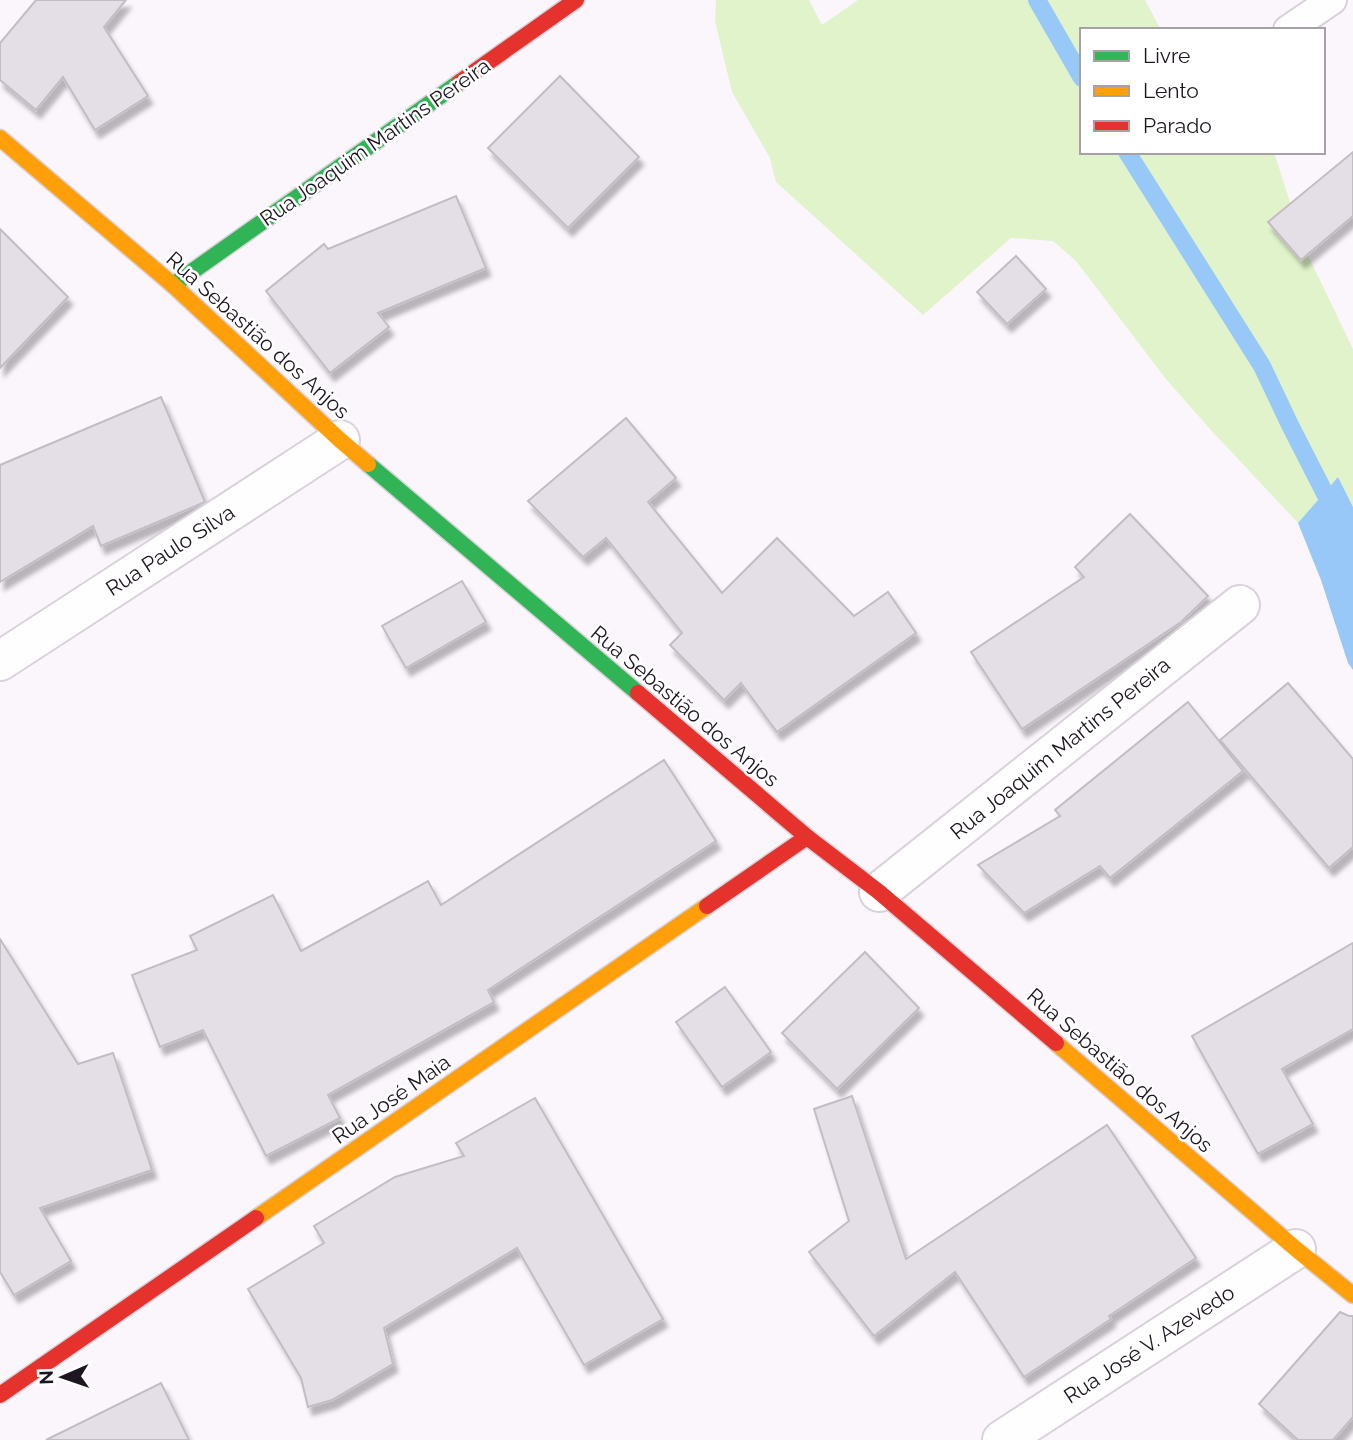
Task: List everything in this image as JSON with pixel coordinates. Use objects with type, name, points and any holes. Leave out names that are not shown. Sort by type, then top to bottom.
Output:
[{"type":"street","name":"Rua Joaquim Martins Pereira","points":[[173,285],[576,0]]},
{"type":"street","name":"Rua Sebastião dos Anjos","points":[[0,138],[173,285],[341,440],[807,837],[880,892],[1353,1295]]},
{"type":"street","name":"Rua Paulo Silva","points":[[0,661],[341,440]]},
{"type":"street","name":"Rua Joaquim Martins Pereira","points":[[880,892],[1240,605]]},
{"type":"street","name":"Rua José Maia","points":[[0,1395],[807,837]]},
{"type":"street","name":"Rua José V. Azevedo","points":[[1002,1440],[1296,1249]]},
{"type":"lane","points":[[1291,28],[1332,0]]},
{"type":"green space","points":[[716,0],[809,0],[822,25],[858,0],[1145,0],[1160,28],[1080,28],[1080,154],[1275,154],[1305,249],[1353,349],[1353,507],[1338,477],[1298,523],[1166,379],[1076,261],[1053,241],[1011,238],[923,315],[776,182],[770,158],[732,92],[715,21]]},
{"type":"water","points":[[1338,477],[1353,507],[1353,670],[1348,663],[1321,580],[1298,523]]},
{"type":"building","points":[[36,0],[126,0],[104,27],[148,96],[95,130],[63,77],[36,110],[0,80],[0,43]]},
{"type":"building","points":[[560,76],[639,157],[568,228],[488,148]]},
{"type":"building","points":[[1353,152],[1353,216],[1301,260],[1268,222]]},
{"type":"building","points":[[456,196],[486,268],[378,313],[389,327],[330,373],[266,291],[324,244],[328,249]]},
{"type":"building","points":[[0,229],[68,297],[0,368]]},
{"type":"building","points":[[1016,256],[1046,289],[1007,324],[977,292]]},
{"type":"building","points":[[161,397],[205,502],[101,546],[93,526],[0,582],[0,465]]},
{"type":"building","points":[[626,418],[676,478],[648,502],[722,593],[777,538],[854,616],[888,592],[916,633],[777,732],[741,683],[724,700],[670,645],[682,633],[606,538],[583,557],[528,501]]},
{"type":"building","points":[[1130,514],[1208,596],[1181,622],[1022,729],[971,652],[1084,577],[1075,567]]},
{"type":"building","points":[[462,581],[486,622],[406,668],[382,626]]},
{"type":"building","points":[[1288,683],[1353,759],[1353,847],[1329,868],[1220,740]]},
{"type":"building","points":[[1188,702],[1243,771],[1110,878],[1100,866],[1024,913],[978,865],[1060,816],[1055,810]]},
{"type":"building","points":[[664,760],[716,841],[488,990],[494,1002],[328,1095],[340,1118],[266,1156],[203,1030],[160,1047],[132,975],[197,950],[190,936],[273,895],[301,951],[428,881],[441,905]]},
{"type":"building","points":[[0,939],[78,1064],[113,1053],[152,1170],[40,1208],[71,1261],[14,1295],[0,1272]]},
{"type":"building","points":[[1353,943],[1353,1029],[1282,1069],[1313,1124],[1258,1154],[1192,1036]]},
{"type":"building","points":[[865,952],[919,1008],[837,1089],[782,1033]]},
{"type":"building","points":[[725,987],[771,1052],[722,1087],[676,1022]]},
{"type":"building","points":[[852,1096],[906,1259],[1107,1125],[1196,1258],[1024,1377],[955,1272],[874,1336],[809,1252],[849,1221],[814,1109]]},
{"type":"building","points":[[535,1098],[663,1319],[584,1365],[517,1248],[384,1328],[393,1364],[332,1400],[308,1407],[301,1378],[248,1289],[324,1243],[314,1226],[395,1177],[464,1156],[456,1143]]},
{"type":"building","points":[[1340,1312],[1353,1316],[1353,1417],[1333,1440],[1298,1440],[1259,1404]]},
{"type":"building","points":[[161,1383],[189,1440],[46,1440]]},
{"type":"waterway","points":[[1037,0],[1080,75]]},
{"type":"waterway","points":[[1128,154],[1262,366],[1340,523],[1353,543]]},
{"type":"traffic: fast","points":[[173,285],[460,82]]},
{"type":"traffic: fast","points":[[368,464],[638,693]]},
{"type":"traffic: slow","points":[[0,138],[173,285],[368,464]]},
{"type":"traffic: slow","points":[[256,1218],[707,906]]},
{"type":"traffic: slow","points":[[1056,1043],[1353,1295]]},
{"type":"traffic: jam","points":[[460,82],[576,0]]},
{"type":"traffic: jam","points":[[638,693],[807,837],[879,892],[1056,1043]]},
{"type":"traffic: jam","points":[[707,906],[807,837]]},
{"type":"traffic: jam","points":[[0,1395],[256,1218]]}]
